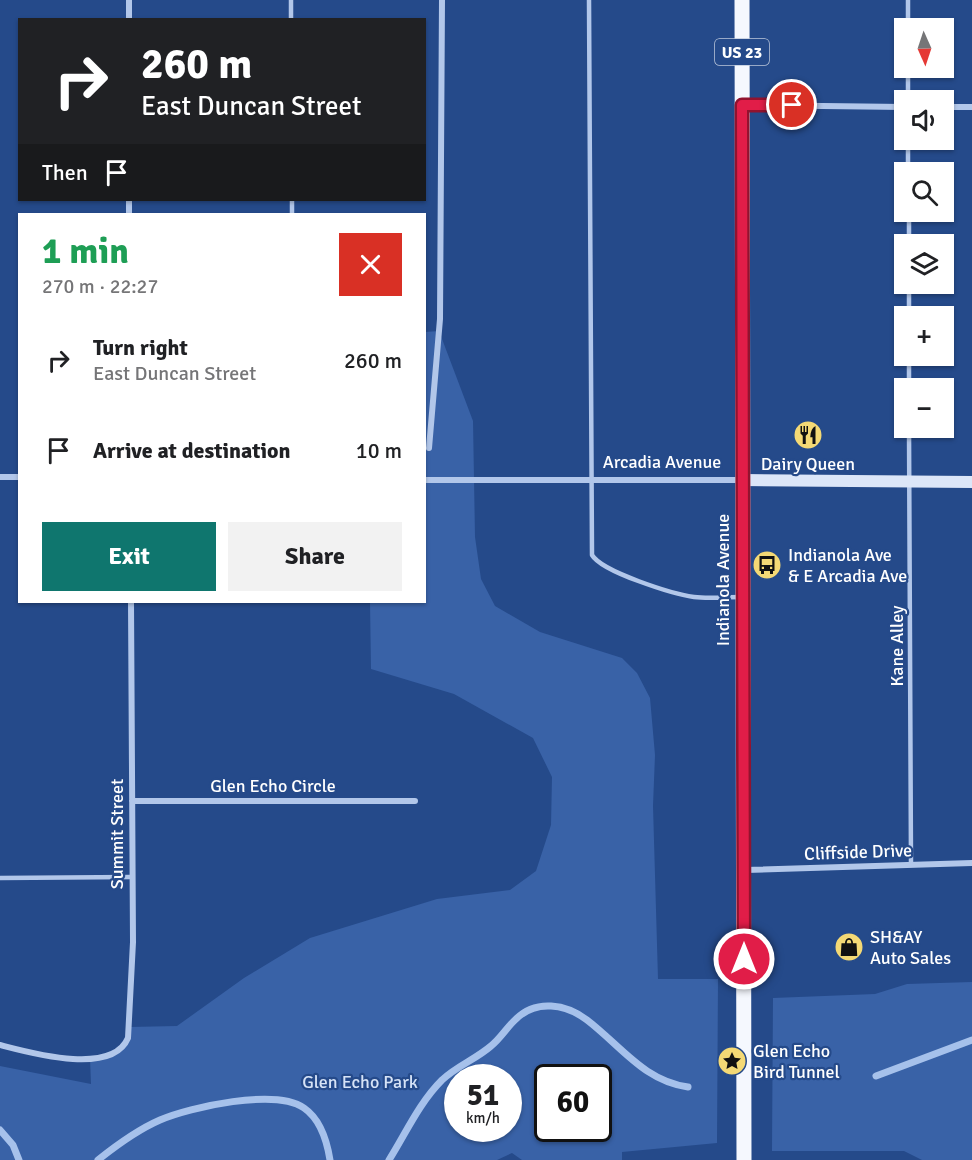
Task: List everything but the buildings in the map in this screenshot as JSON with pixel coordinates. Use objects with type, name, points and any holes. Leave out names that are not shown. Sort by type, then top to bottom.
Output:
[{"type":"main road","name":"Indianola Avenue","points":[[742,0],[744,1160]]},
{"type":"street","points":[[129,0],[129,18]]},
{"type":"street","points":[[429,448],[441,320],[442,0]]},
{"type":"street","points":[[742,105],[894,107]]},
{"type":"street","points":[[954,107],[972,107]]},
{"type":"street","points":[[0,477],[18,477]]},
{"type":"street","name":"Arcadia Avenue","points":[[426,480],[972,482]]},
{"type":"street","name":"Summit Street","points":[[0,1045],[62,1058],[108,1056],[124,1048],[131,1025],[131,603]]},
{"type":"street","name":"Glen Echo Circle","points":[[132,801],[415,801]]},
{"type":"street","name":"Cliffside Drive","points":[[744,870],[972,863]]},
{"type":"lane","points":[[291,0],[291,18]]},
{"type":"lane","points":[[589,0],[591,550],[595,561],[600,565],[690,597],[742,597]]},
{"type":"lane","points":[[908,0],[908,18]]},
{"type":"lane","name":"Kane Alley","points":[[909,438],[911,865]]},
{"type":"lane","points":[[0,878],[132,877]]},
{"type":"green space","name":"Glen Echo Park","points":[[439,331],[473,421],[475,537],[481,579],[495,606],[540,632],[622,658],[637,673],[650,698],[655,755],[653,806],[658,979],[718,979],[717,1143],[622,1152],[622,1160],[522,1160],[512,1153],[497,1160],[0,1160],[0,1066],[91,1084],[90,1058],[117,1053],[130,1027],[177,1026],[244,978],[310,938],[437,899],[510,890],[536,871],[551,825],[552,777],[533,738],[454,694],[371,669],[370,603],[426,603],[426,332]]},
{"type":"green space","points":[[972,982],[972,1160],[922,1160],[904,1151],[772,1151],[773,998],[875,994],[907,984]]},
{"type":"waterway","points":[[389,1160],[420,1108],[442,1080],[485,1051],[516,1019],[533,1008],[551,1006],[570,1010],[587,1020],[634,1061],[658,1078],[688,1087]]},
{"type":"waterway","points":[[876,1076],[972,1040]]},
{"type":"waterway","points":[[98,1160],[143,1128],[160,1120],[211,1105],[254,1100],[291,1102],[304,1108],[322,1131],[330,1160]]},
{"type":"waterway","points":[[0,1130],[13,1145],[19,1160]]},
{"type":"place","name":"Dairy Queen","points":[[808,435]]},
{"type":"place","name":"Indianola Ave & E Arcadia Ave","points":[[767,565]]},
{"type":"place","name":"SH&AY Auto Sales","points":[[849,947]]},
{"type":"place","name":"Glen Echo Bird Tunnel","points":[[732,1061]]},
{"type":"route","points":[[744,959],[742,105],[792,105]]}]
